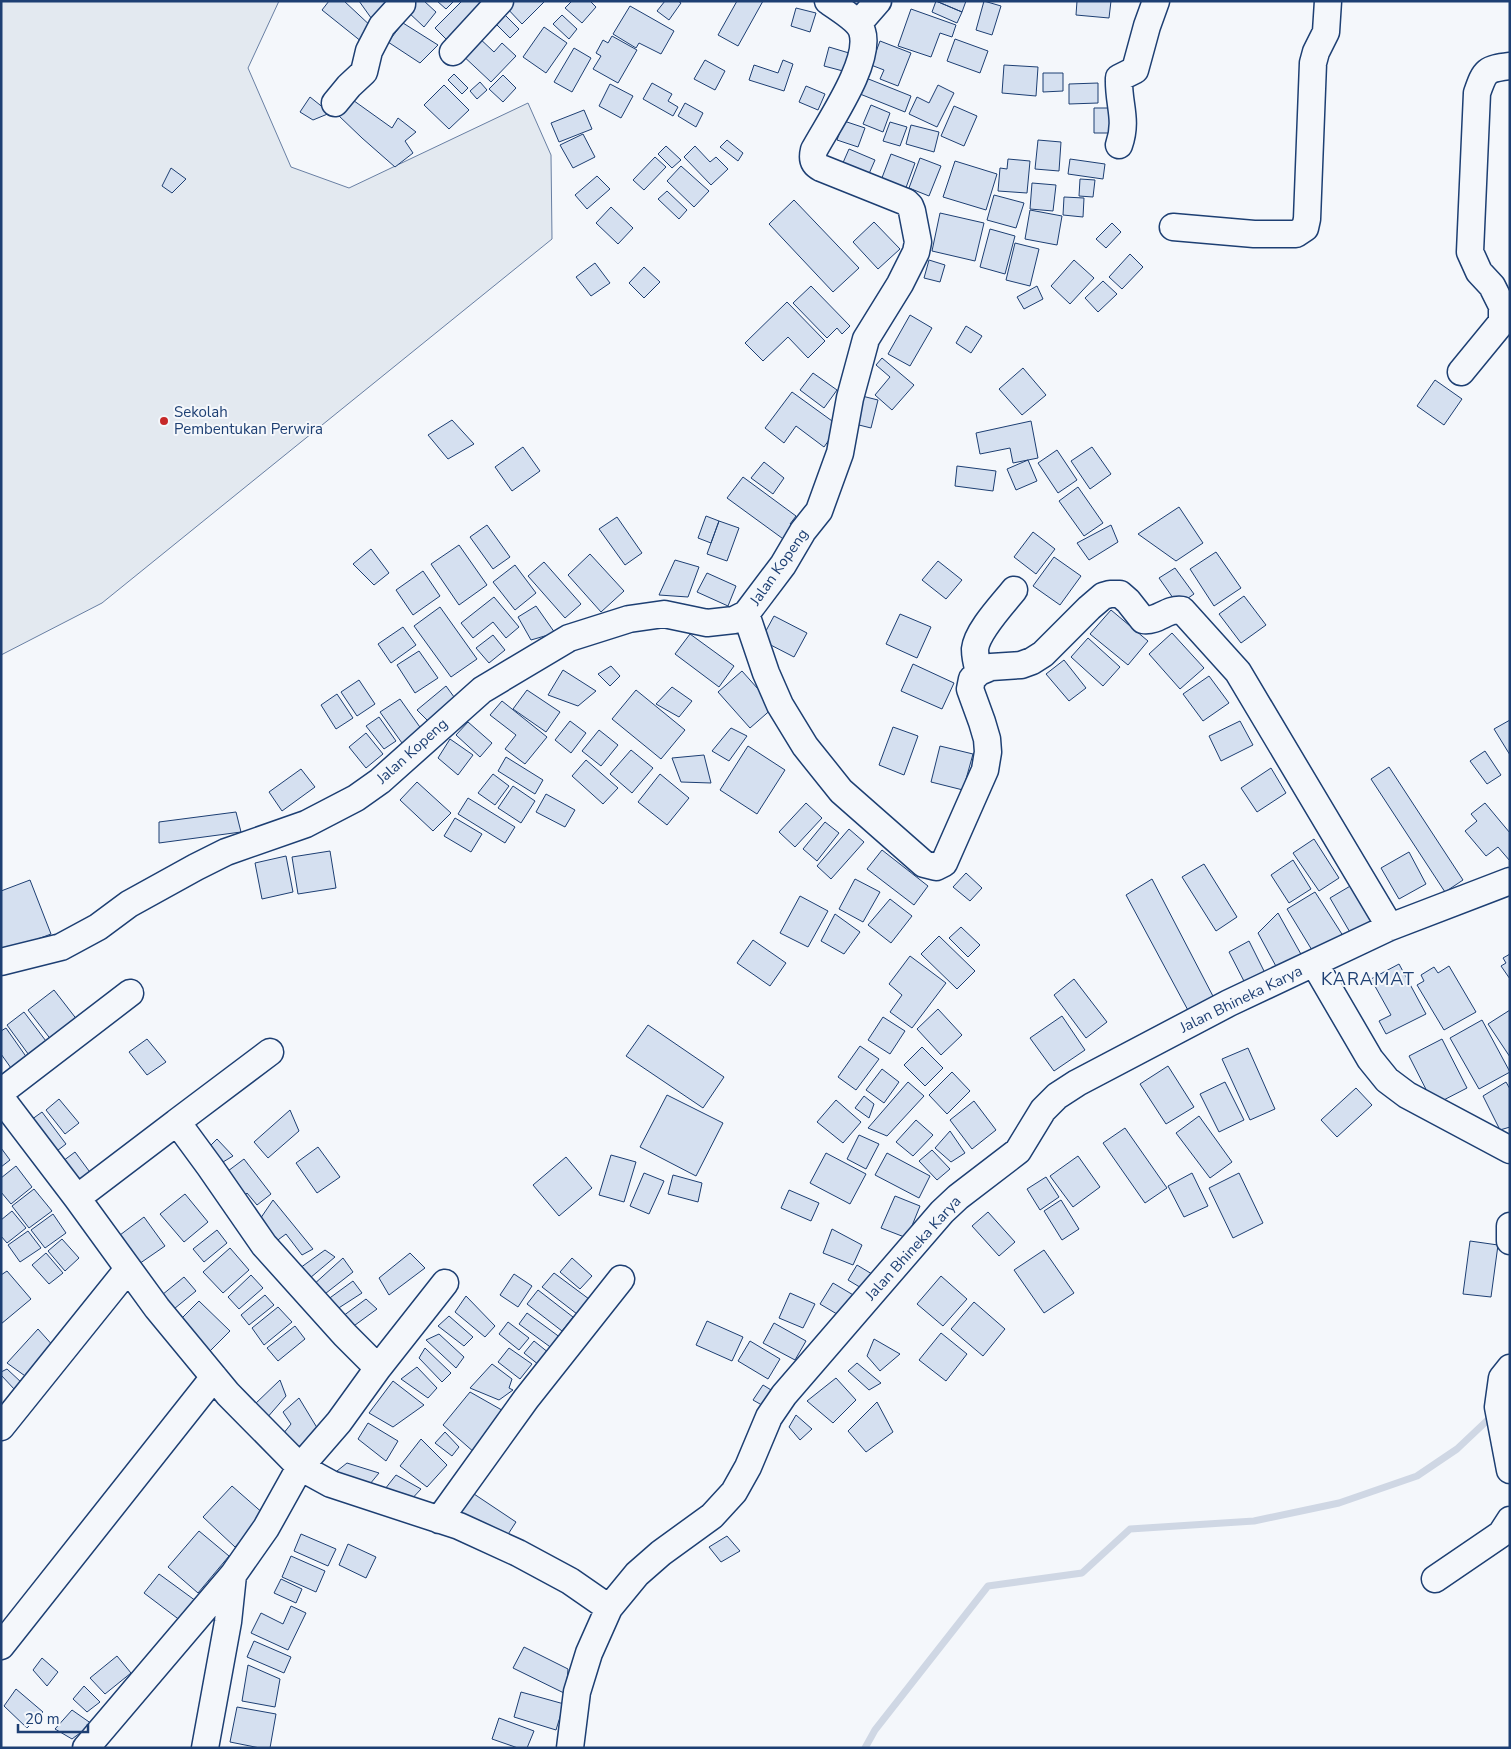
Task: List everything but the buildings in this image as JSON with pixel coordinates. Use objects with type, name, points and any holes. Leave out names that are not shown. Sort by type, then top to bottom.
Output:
[{"type":"street","points":[[335,103],[364,72],[368,62],[369,51],[382,26],[402,4],[402,1]]},
{"type":"street","points":[[454,52],[500,1]]},
{"type":"street","points":[[828,1],[858,24],[878,1]]},
{"type":"street","points":[[1119,145],[1124,123],[1119,78],[1135,70],[1146,26],[1156,1]]},
{"type":"street","points":[[1173,227],[1254,234],[1296,234],[1304,228],[1307,219],[1313,64],[1316,52],[1326,32],[1328,1]]},
{"type":"street","name":"Jalan Kopeng","points":[[1,962],[61,947],[98,927],[129,904],[168,881],[226,852],[306,824],[341,807],[380,781],[482,690],[569,638],[630,619],[664,614],[707,623],[734,620],[746,614],[783,565],[803,531],[819,511],[840,453],[850,398],[866,339],[900,284],[916,252],[918,242],[912,211],[906,202],[820,168],[813,161],[814,150],[858,71],[864,48],[862,30],[858,24]]},
{"type":"street","points":[[1461,372],[1502,322],[1502,306],[1492,286],[1479,272],[1470,252],[1478,93],[1483,76],[1491,68],[1510,66]]},
{"type":"street","points":[[979,672],[975,648],[978,638],[1014,590]]},
{"type":"street","points":[[746,614],[766,674],[780,705],[805,746],[842,791],[917,858],[930,866],[940,866],[944,863],[985,770],[988,752],[987,739],[970,689],[972,679],[979,672],[991,668],[1032,662],[1043,654],[1103,596],[1120,594],[1143,620],[1151,621],[1172,611],[1182,610],[1238,672],[1390,927]]},
{"type":"street","name":"Jalan Bhineka Karya","points":[[570,1748],[578,1692],[589,1653],[609,1608],[637,1574],[660,1553],[712,1516],[734,1492],[755,1451],[769,1417],[784,1395],[942,1212],[958,1197],[1018,1151],[1043,1110],[1057,1096],[1077,1083],[1229,1003],[1390,927],[1510,881]]},
{"type":"street","points":[[1314,963],[1370,1059],[1387,1080],[1407,1095],[1510,1150]]},
{"type":"street","points":[[1,1092],[130,993]]},
{"type":"street","points":[[77,1198],[270,1052]]},
{"type":"street","points":[[1,1098],[157,1308],[228,1394],[300,1467],[331,1484],[459,1526],[518,1553],[570,1582],[609,1608]]},
{"type":"street","points":[[177,1122],[264,1245],[345,1335],[378,1368]]},
{"type":"street","points":[[1510,1226],[1510,1241]]},
{"type":"street","points":[[1,1427],[128,1269]]},
{"type":"street","points":[[439,1520],[526,1399],[621,1279]]},
{"type":"street","points":[[86,1748],[233,1575],[266,1528],[300,1467],[339,1422],[378,1368],[445,1283]]},
{"type":"street","points":[[1510,1368],[1502,1378],[1498,1406],[1510,1470]]},
{"type":"street","points":[[1,1646],[214,1377]]},
{"type":"street","points":[[1435,1580],[1501,1534],[1510,1520]]},
{"type":"street","points":[[205,1748],[228,1622],[233,1575]]},
{"type":"shaded area","name":"Sekolah Pembentukan Perwira","points":[[1,1],[279,1],[248,68],[291,167],[349,188],[528,103],[551,155],[552,239],[102,603],[1,655]]},
{"type":"waterway","points":[[865,1748],[875,1730],[988,1586],[1082,1573],[1130,1529],[1254,1521],[1339,1503],[1417,1476],[1457,1449],[1493,1415]]},
{"type":"place","name":"Sekolah Pembentukan Perwira","points":[[164,421]]},
{"type":"district","name":"KARAMAT","points":[[1368,979]]}]
